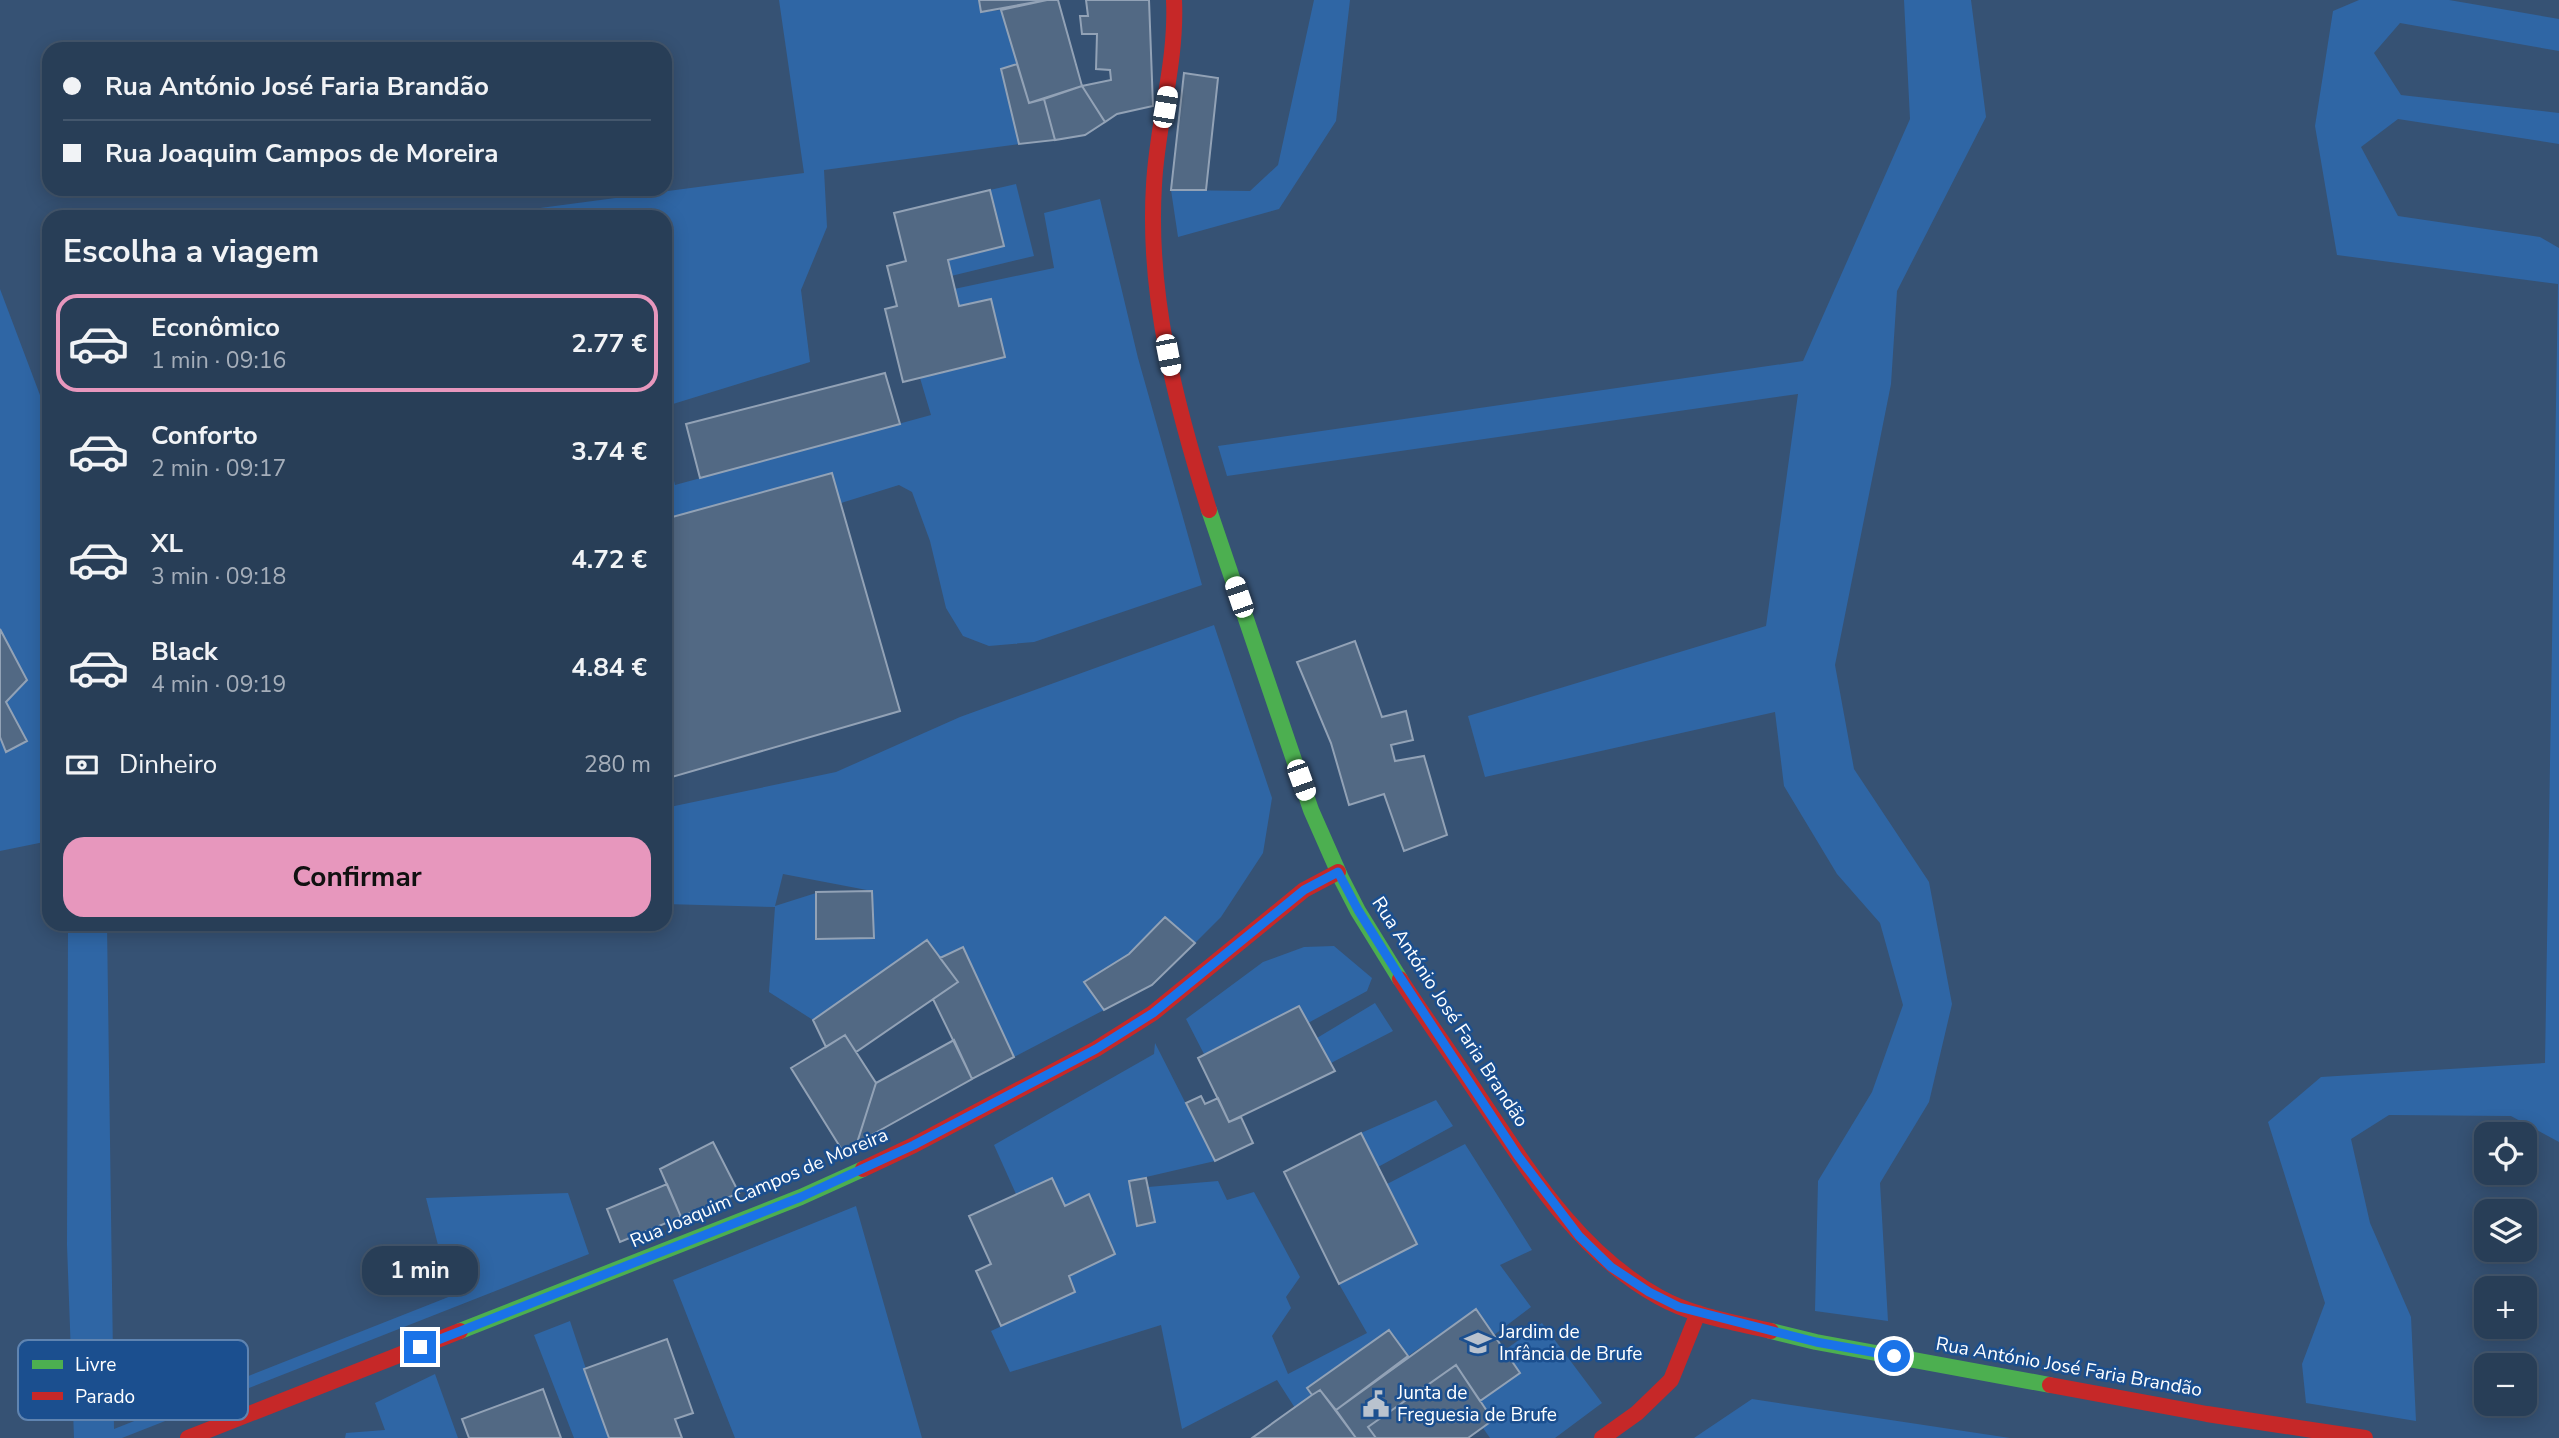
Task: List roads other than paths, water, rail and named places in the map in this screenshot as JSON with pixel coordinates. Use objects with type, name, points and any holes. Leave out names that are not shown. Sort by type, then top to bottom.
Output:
[{"type":"street","name":"Rua António José Faria Brandão","points":[[1174,0],[1172,64],[1157,151],[1152,229],[1160,312],[1174,386],[1204,495],[1294,761],[1338,872],[1365,921],[1518,1156],[1579,1236],[1611,1267],[1649,1292],[1698,1313],[1816,1342],[2207,1414],[2365,1438]]},
{"type":"street","name":"Rua Joaquim Campos de Moreira","points":[[248,1414],[801,1197],[914,1145],[1096,1049],[1153,1013],[1304,890],[1338,872]]},
{"type":"street","points":[[1602,1438],[1637,1413],[1671,1380],[1698,1313]]},
{"type":"street","name":"Rua Joaquim Campos de Moreira","points":[[188,1438],[234,1420]]},
{"type":"place","name":"Jardim de Infância de Brufe","points":[[1478,1343]]},
{"type":"place","name":"Junta de Freguesia de Brufe","points":[[1376,1404]]}]
